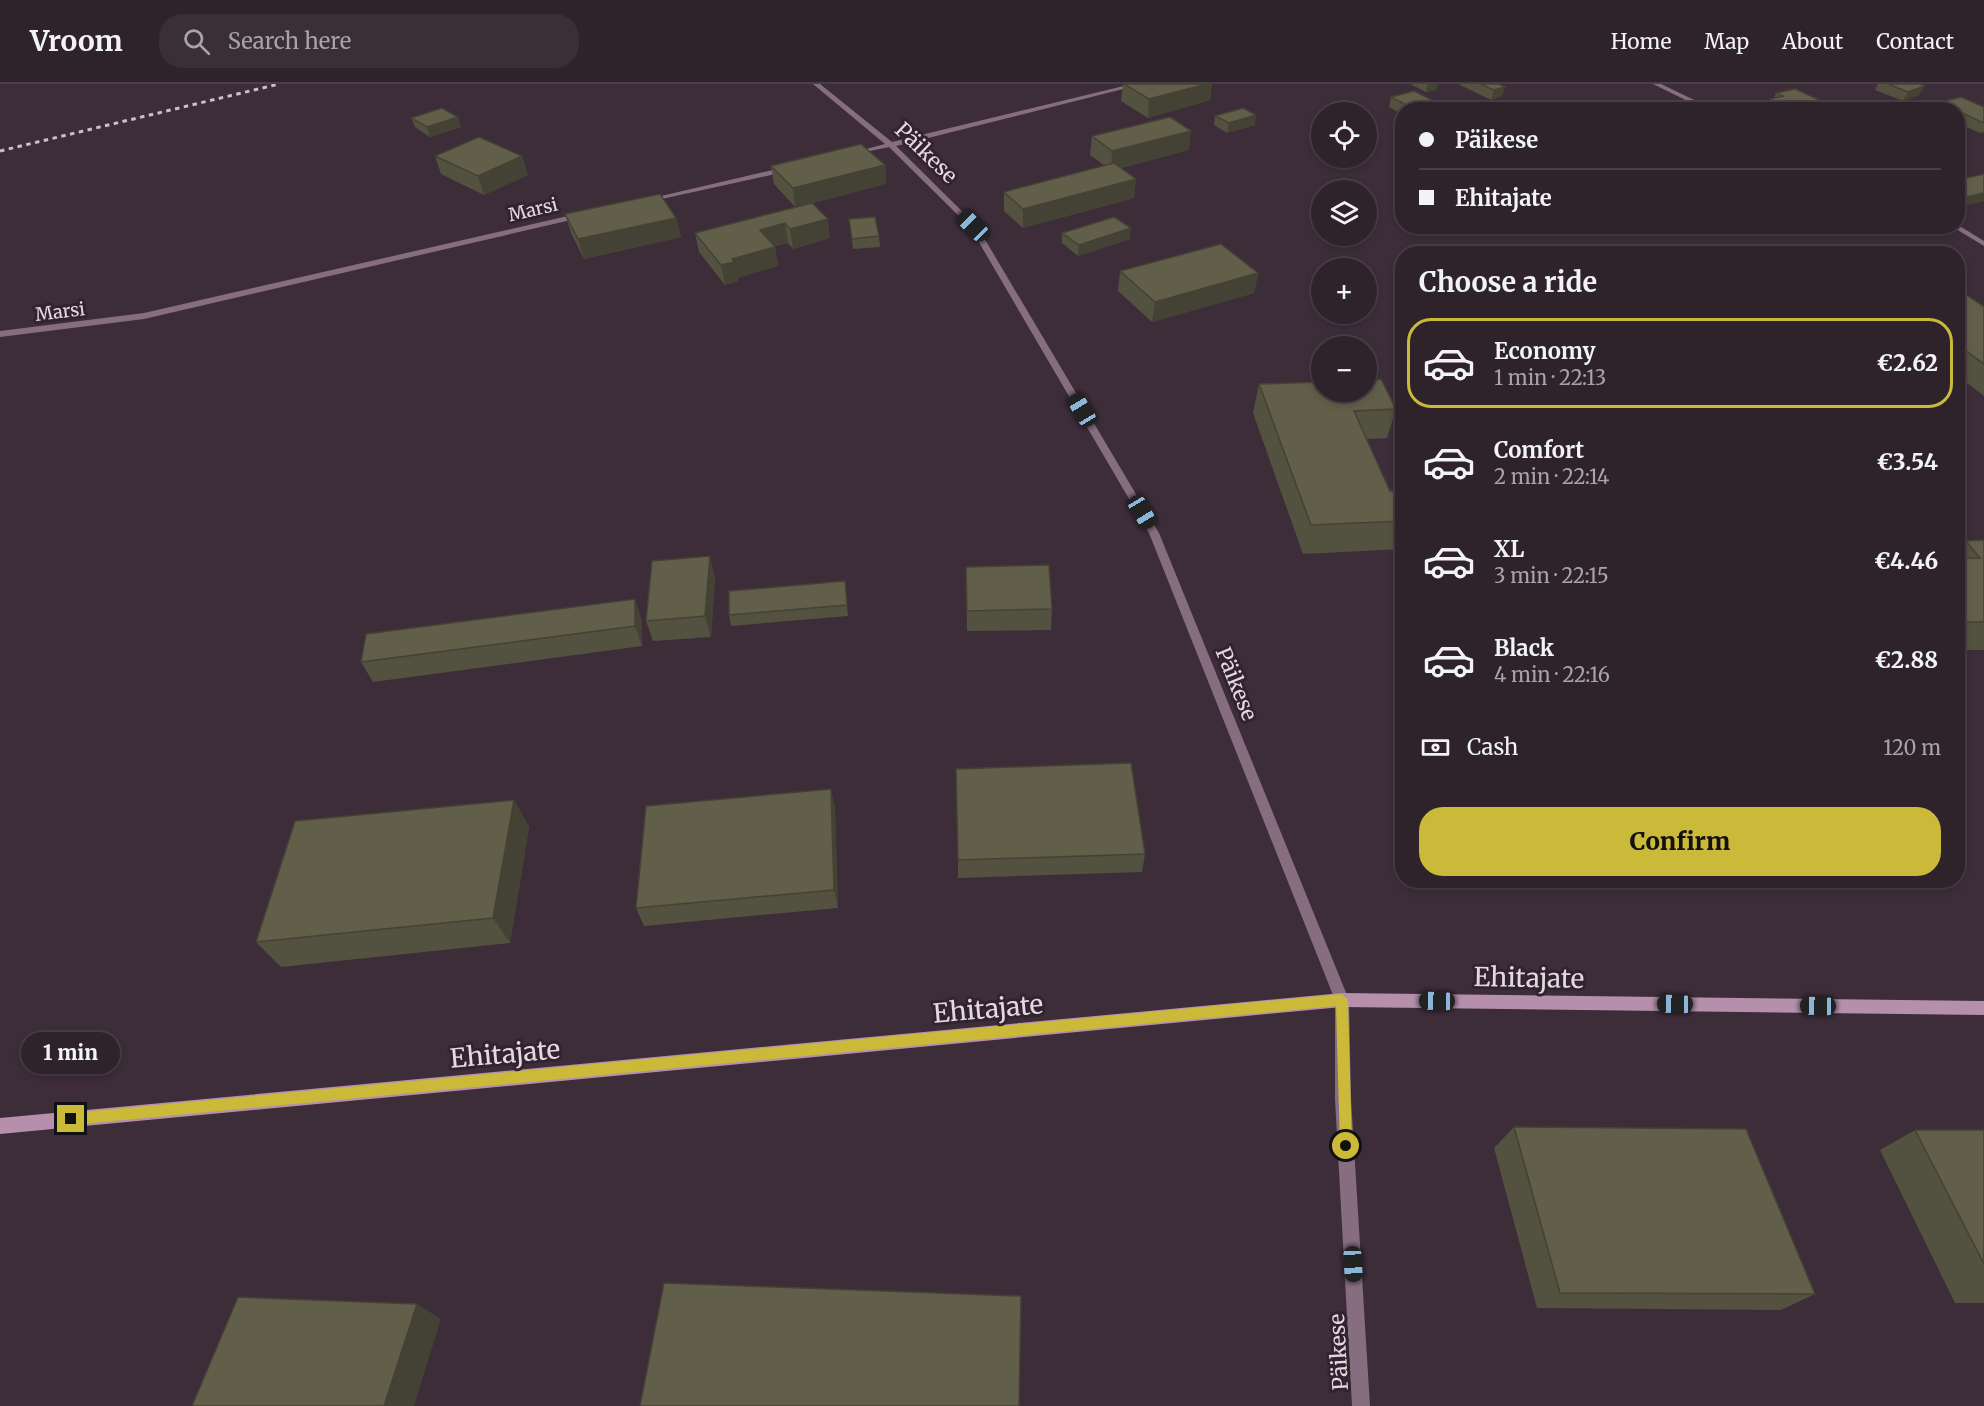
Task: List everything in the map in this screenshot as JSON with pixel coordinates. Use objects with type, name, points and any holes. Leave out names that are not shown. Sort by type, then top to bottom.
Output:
[{"type":"street","name":"Päikese","points":[[816,84],[892,146],[973,226],[1155,533],[1342,1000],[1343,1099],[1361,1406]]},
{"type":"street","points":[[846,156],[1140,84]]},
{"type":"street","points":[[1656,84],[1695,102]]},
{"type":"street","points":[[638,202],[800,166]]},
{"type":"street","name":"Marsi","points":[[0,334],[144,316],[592,212]]},
{"type":"street","points":[[1965,233],[1984,244]]},
{"type":"street","name":"Ehitajate","points":[[0,1126],[1342,1000],[1984,1008]]},
{"type":"building","points":[[1124,84],[1207,84],[1149,99]]},
{"type":"building","points":[[1480,84],[1499,84],[1505,87],[1494,90]]},
{"type":"building","points":[[1888,84],[1920,84],[1925,86],[1908,92]]},
{"type":"building","points":[[1795,89],[1824,102],[1776,102],[1770,99],[1783,96],[1776,93]]},
{"type":"building","points":[[1414,91],[1432,100],[1400,102],[1391,97]]},
{"type":"building","points":[[1961,97],[1984,107],[1984,123],[1965,114],[1965,102],[1941,102]]},
{"type":"building","points":[[442,108],[458,117],[427,127],[411,118]]},
{"type":"building","points":[[1243,108],[1256,115],[1229,123],[1215,116]]},
{"type":"building","points":[[1170,117],[1191,131],[1112,151],[1092,136]]},
{"type":"building","points":[[479,137],[522,156],[478,176],[435,156]]},
{"type":"building","points":[[861,144],[885,165],[793,188],[771,166]]},
{"type":"building","points":[[1114,163],[1136,179],[1023,209],[1004,192]]},
{"type":"building","points":[[1984,174],[1984,193],[1965,197],[1965,178]]},
{"type":"building","points":[[660,194],[676,218],[578,239],[565,214]]},
{"type":"building","points":[[812,203],[828,219],[790,229],[785,223],[760,230],[775,247],[732,259],[734,262],[721,265],[695,233]]},
{"type":"building","points":[[875,217],[879,236],[852,239],[849,219]]},
{"type":"building","points":[[1114,217],[1131,228],[1079,245],[1062,233]]},
{"type":"building","points":[[1221,244],[1258,273],[1155,302],[1120,271]]},
{"type":"building","points":[[1965,294],[1984,307],[1984,364],[1965,350]]},
{"type":"building","points":[[1377,379],[1381,379],[1395,409],[1354,411],[1390,491],[1395,491],[1395,521],[1311,525],[1259,384],[1311,382],[1311,402],[1377,402]]},
{"type":"building","points":[[1984,540],[1984,622],[1965,622],[1965,558],[1980,558],[1966,541]]},
{"type":"building","points":[[710,556],[705,616],[646,621],[652,561]]},
{"type":"building","points":[[1049,565],[1052,609],[967,611],[966,567]]},
{"type":"building","points":[[845,581],[847,605],[729,615],[729,591]]},
{"type":"building","points":[[635,599],[635,626],[361,662],[366,634]]},
{"type":"building","points":[[1131,763],[1145,854],[958,860],[956,769]]},
{"type":"building","points":[[831,789],[834,890],[636,908],[646,806]]},
{"type":"building","points":[[514,800],[493,918],[256,942],[295,821]]},
{"type":"building","points":[[1514,1127],[1746,1129],[1815,1294],[1560,1293]]},
{"type":"building","points":[[1915,1130],[1984,1130],[1984,1264]]},
{"type":"building","points":[[664,1283],[1021,1296],[1019,1406],[640,1406]]},
{"type":"building","points":[[238,1297],[417,1304],[384,1406],[192,1406]]},
{"type":"railway","points":[[0,151],[279,84]]},
{"type":"route","points":[[71,1119],[1342,1000],[1346,1146]]}]
